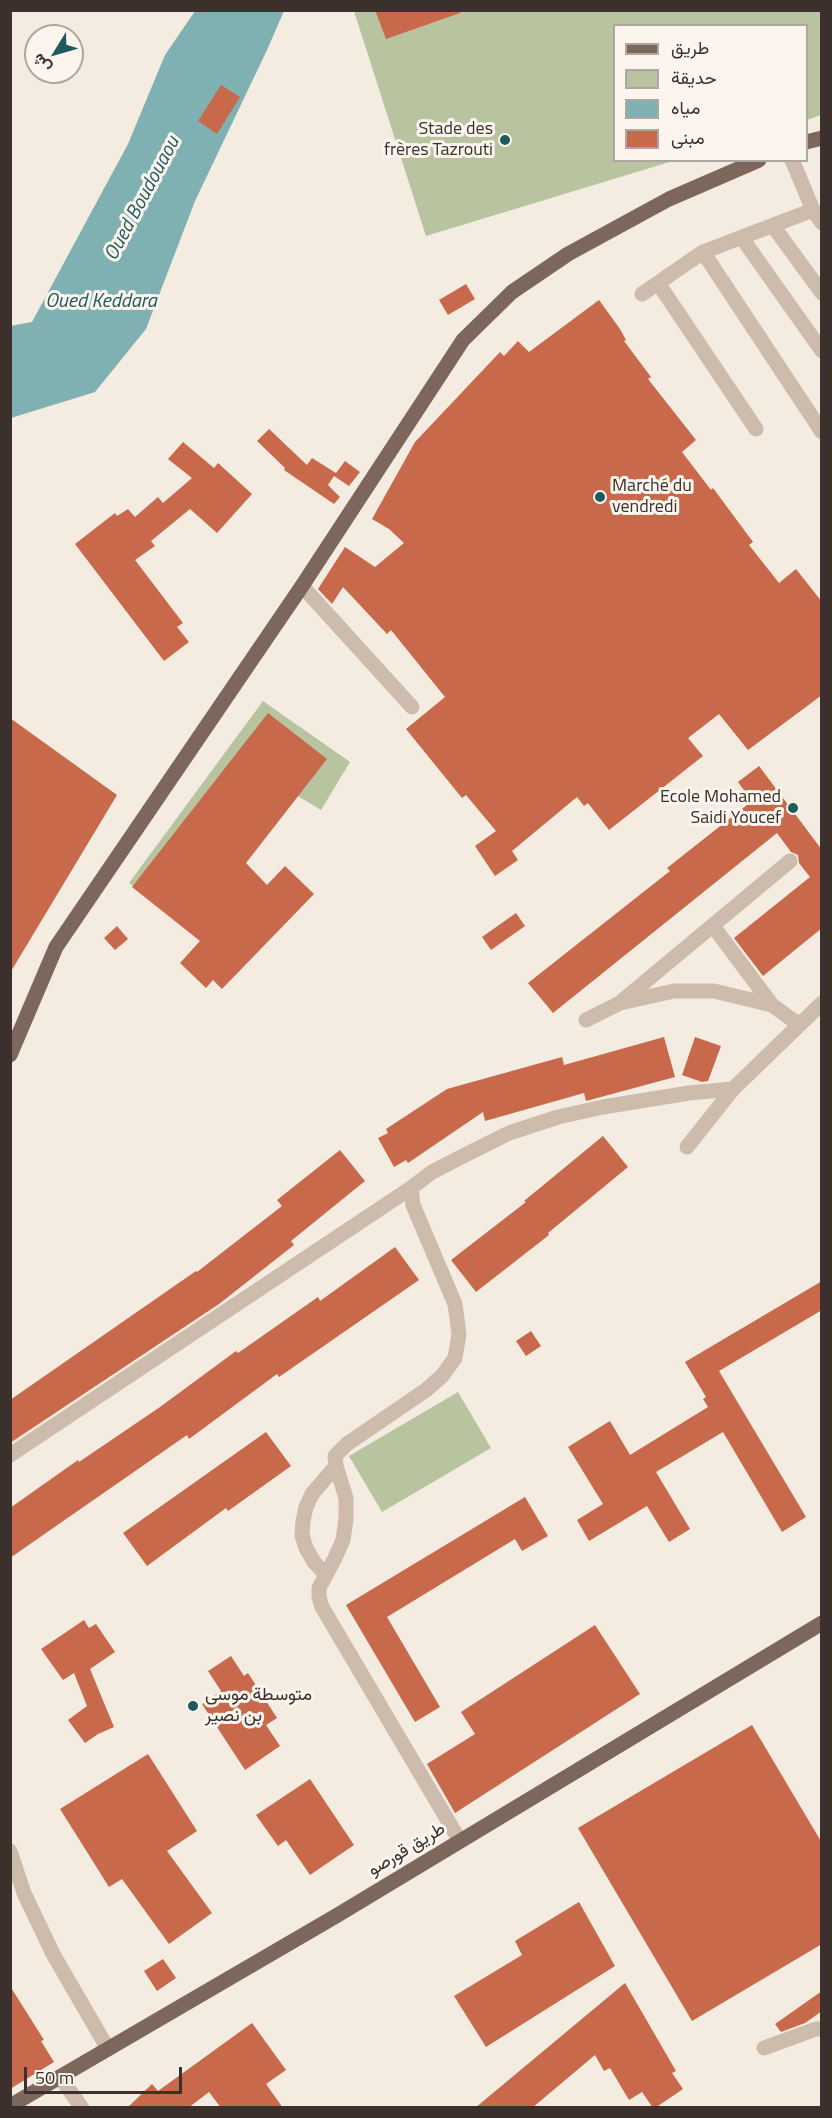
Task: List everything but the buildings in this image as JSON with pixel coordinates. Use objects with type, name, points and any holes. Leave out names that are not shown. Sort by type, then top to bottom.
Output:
[{"type":"main road","points":[[10,1055],[56,947],[302,586],[463,340],[512,292],[568,254],[669,199],[754,162]]},
{"type":"main road","name":"طريق قورصو","points":[[14,2106],[822,1623]]},
{"type":"street","points":[[793,162],[813,210],[822,224]]},
{"type":"street","points":[[642,294],[703,252],[813,210]]},
{"type":"street","points":[[773,226],[822,293]]},
{"type":"street","points":[[742,238],[822,351]]},
{"type":"street","points":[[703,252],[822,432]]},
{"type":"street","points":[[658,283],[756,429]]},
{"type":"street","points":[[302,586],[412,707]]},
{"type":"street","points":[[586,1020],[620,1003],[790,861]]},
{"type":"street","points":[[713,926],[772,1005],[798,1024]]},
{"type":"street","points":[[620,1003],[674,992],[714,992],[772,1005]]},
{"type":"street","points":[[687,1147],[733,1089],[822,1003]]},
{"type":"street","points":[[10,1455],[432,1172],[509,1133],[558,1117],[603,1107],[689,1093],[733,1089]]},
{"type":"street","points":[[411,1188],[413,1206],[455,1304],[459,1334],[455,1358],[442,1376],[426,1390],[340,1450],[335,1456],[346,1498],[346,1518],[343,1540],[319,1588],[319,1597],[322,1607],[460,1841]]},
{"type":"street","points":[[326,1575],[314,1562],[306,1548],[302,1535],[303,1521],[312,1494],[336,1466]]},
{"type":"street","points":[[10,1851],[24,1893],[53,1954],[108,2049]]},
{"type":"street","points":[[764,2048],[816,2029],[822,2029]]},
{"type":"street","points":[[60,2077],[82,2108]]},
{"type":"green space","name":"Stade des frères Tazrouti","points":[[354,11],[821,11],[821,115],[808,120],[808,24],[613,24],[613,162],[670,162],[426,236]]},
{"type":"green space","points":[[263,701],[350,762],[321,810],[273,781],[185,920],[129,883]]},
{"type":"green space","points":[[458,1392],[491,1448],[382,1512],[349,1456]]},
{"type":"water","name":"Oued Keddara","points":[[195,11],[284,11],[195,201],[146,329],[95,392],[11,418],[10,326],[32,322],[128,144],[165,55]]},
{"type":"place","name":"Stade des frères Tazrouti","points":[[505,140]]},
{"type":"place","name":"Marché du vendredi","points":[[600,497]]},
{"type":"place","name":"Ecole Mohamed Saidi Youcef","points":[[793,808]]},
{"type":"place","name":"متوسطة موسى بن نصير","points":[[193,1706]]},
{"type":"water label","name":"Oued Boudouaou","points":[[143,199]]}]
